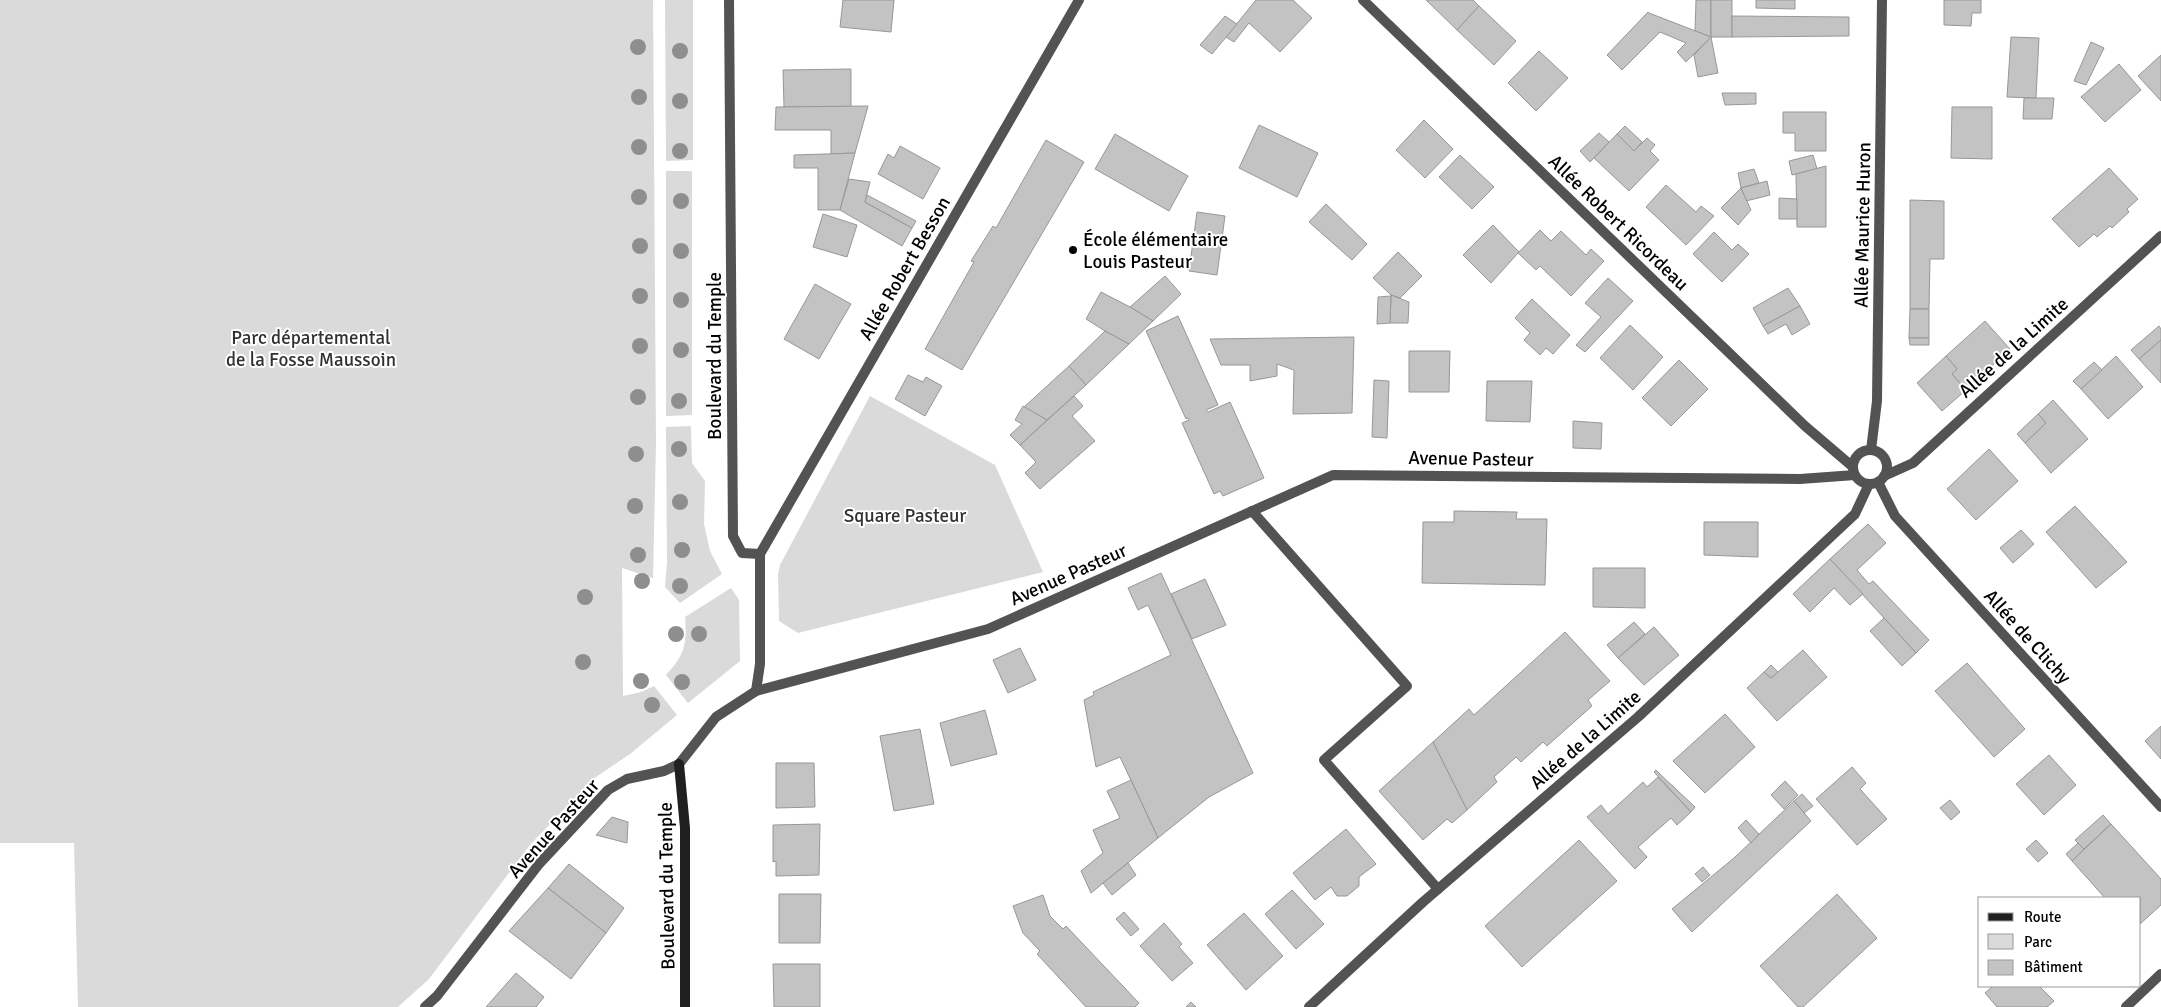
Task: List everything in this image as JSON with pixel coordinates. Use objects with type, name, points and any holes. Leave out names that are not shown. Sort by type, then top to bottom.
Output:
[{"type":"street","name":"Boulevard du Temple","points":[[729,0],[733,536],[742,553],[760,554]]},
{"type":"street","name":"Allée Robert Besson","points":[[760,554],[1079,0]]},
{"type":"street","name":"Allée Robert Ricordeau","points":[[1363,0],[1804,426],[1854,471]]},
{"type":"street","name":"Allée Maurice Huron","points":[[1871,450],[1877,401],[1882,0]]},
{"type":"street","name":"Allée de la Limite","points":[[1309,1007],[1438,890],[1638,717],[1855,514],[1877,481],[1913,463],[2161,236]]},
{"type":"street","points":[[1871,450],[1879,453],[1885,459],[1887,468],[1877,481],[1861,482],[1854,471],[1856,458],[1862,452],[1871,450]]},
{"type":"street","name":"Avenue Pasteur","points":[[425,1007],[437,996],[539,864],[608,790],[627,779],[664,770],[679,764],[716,717],[756,691],[812,674],[988,629],[1333,475],[1790,479],[1854,471]]},
{"type":"street","name":"Allée de Clichy","points":[[1877,481],[1895,516],[2161,807]]},
{"type":"street","points":[[1252,511],[1407,686],[1324,760],[1438,890]]},
{"type":"street","points":[[756,691],[760,664],[760,554]]},
{"type":"street","name":"Boulevard du Temple","points":[[679,764],[685,828],[685,1007]]},
{"type":"street","points":[[2126,1007],[2161,974]]},
{"type":"green space","name":"Parc départemental de la Fosse Maussoin","points":[[0,0],[653,0],[656,443],[653,578],[622,568],[623,696],[641,692],[654,686],[677,715],[630,754],[593,779],[530,845],[429,979],[398,1007],[78,1007],[74,843],[0,843]]},
{"type":"green space","points":[[665,0],[693,0],[693,160],[666,161]]},
{"type":"green space","points":[[666,171],[692,171],[692,415],[666,416]]},
{"type":"green space","name":"Square Pasteur","points":[[870,396],[995,465],[1043,572],[798,633],[779,621],[778,574],[780,565]]},
{"type":"green space","points":[[691,426],[692,463],[705,481],[704,524],[710,551],[722,574],[680,603],[665,587],[667,562],[666,427]]},
{"type":"green space","points":[[731,588],[739,600],[740,661],[688,703],[666,675],[681,655],[683,649],[686,635],[685,617]]},
{"type":"building","points":[[843,0],[894,0],[891,32],[840,27]]},
{"type":"building","points":[[1256,0],[1293,0],[1312,18],[1280,52],[1249,23],[1234,42],[1226,37]]},
{"type":"building","points":[[1426,0],[1473,0],[1479,6],[1457,30]]},
{"type":"building","points":[[1696,0],[1711,0],[1711,37],[1695,31]]},
{"type":"building","points":[[1711,0],[1732,0],[1732,37],[1711,37]]},
{"type":"building","points":[[1756,0],[1795,0],[1795,9],[1756,8]]},
{"type":"building","points":[[1944,0],[1981,0],[1981,13],[1972,13],[1971,26],[1944,25]]},
{"type":"building","points":[[1479,6],[1516,41],[1494,65],[1457,30]]},
{"type":"building","points":[[1648,12],[1711,37],[1686,62],[1677,52],[1686,43],[1660,32],[1622,70],[1607,55]]},
{"type":"building","points":[[1225,16],[1237,24],[1212,54],[1200,45]]},
{"type":"building","points":[[1732,16],[1849,17],[1849,36],[1732,37]]},
{"type":"building","points":[[1711,37],[1718,73],[1698,77],[1694,55]]},
{"type":"building","points":[[2011,37],[2039,38],[2036,98],[2007,97]]},
{"type":"building","points":[[2091,42],[2104,48],[2086,85],[2074,81]]},
{"type":"building","points":[[1539,51],[1568,78],[1536,111],[1508,83]]},
{"type":"building","points":[[2161,55],[2161,101],[2138,76]]},
{"type":"building","points":[[2119,64],[2141,90],[2105,122],[2081,97]]},
{"type":"building","points":[[851,69],[851,107],[784,107],[783,70]]},
{"type":"building","points":[[1722,93],[1756,93],[1756,104],[1725,105]]},
{"type":"building","points":[[2024,98],[2054,98],[2052,119],[2023,119]]},
{"type":"building","points":[[868,106],[855,153],[831,154],[831,130],[775,130],[776,107]]},
{"type":"building","points":[[1952,107],[1992,107],[1992,159],[1951,158]]},
{"type":"building","points":[[1783,112],[1826,112],[1826,151],[1795,151],[1795,133],[1783,133]]},
{"type":"building","points":[[1424,120],[1453,149],[1425,178],[1396,150]]},
{"type":"building","points":[[1259,125],[1318,153],[1297,197],[1239,168]]},
{"type":"building","points":[[1625,126],[1642,142],[1634,151],[1617,134]]},
{"type":"building","points":[[1599,133],[1609,142],[1590,162],[1580,151]]},
{"type":"building","points":[[1115,134],[1188,176],[1169,211],[1095,169]]},
{"type":"building","points":[[1617,134],[1634,151],[1647,138],[1655,145],[1650,151],[1659,160],[1629,191],[1594,158]]},
{"type":"building","points":[[1046,140],[1084,162],[962,370],[925,349],[974,262],[971,261],[993,226],[996,228]]},
{"type":"building","points":[[900,146],[940,168],[923,199],[878,174],[888,154],[894,158]]},
{"type":"building","points":[[855,153],[840,210],[818,210],[818,168],[794,168],[794,155]]},
{"type":"building","points":[[1460,155],[1494,187],[1472,209],[1439,177]]},
{"type":"building","points":[[1813,155],[1817,169],[1792,175],[1789,161]]},
{"type":"building","points":[[1826,166],[1826,227],[1797,227],[1796,174]]},
{"type":"building","points":[[2109,168],[2138,199],[2127,209],[2129,212],[2112,228],[2110,226],[2097,237],[2094,234],[2079,247],[2052,219]]},
{"type":"building","points":[[1754,169],[1759,183],[1741,188],[1738,173]]},
{"type":"building","points":[[849,179],[870,182],[865,202],[912,228],[902,246],[840,210]]},
{"type":"building","points":[[1767,181],[1770,195],[1746,201],[1741,188]]},
{"type":"building","points":[[1666,185],[1696,212],[1701,206],[1714,216],[1686,245],[1646,207]]},
{"type":"building","points":[[1741,188],[1751,210],[1738,225],[1721,208]]},
{"type":"building","points":[[867,195],[916,221],[912,228],[865,202]]},
{"type":"building","points":[[1779,198],[1797,199],[1797,219],[1779,219]]},
{"type":"building","points":[[1910,200],[1944,201],[1944,259],[1930,259],[1929,309],[1910,309]]},
{"type":"building","points":[[1326,204],[1367,244],[1352,260],[1309,222]]},
{"type":"building","points":[[1197,212],[1225,216],[1217,275],[1189,271]]},
{"type":"building","points":[[823,214],[857,225],[847,257],[813,247]]},
{"type":"building","points":[[1493,225],[1519,252],[1491,283],[1463,255]]},
{"type":"building","points":[[1540,230],[1551,241],[1561,231],[1586,255],[1591,249],[1604,261],[1571,296],[1540,266],[1536,270],[1518,253]]},
{"type":"building","points":[[1714,232],[1732,250],[1738,244],[1749,254],[1722,282],[1693,254]]},
{"type":"building","points":[[1398,252],[1422,276],[1400,298],[1391,295],[1373,278]]},
{"type":"building","points":[[1165,276],[1181,294],[1153,321],[1130,307]]},
{"type":"building","points":[[1608,278],[1633,301],[1585,352],[1576,345],[1601,317],[1585,303]]},
{"type":"building","points":[[815,284],[851,304],[819,359],[784,339]]},
{"type":"building","points":[[1788,288],[1800,306],[1763,326],[1753,308]]},
{"type":"building","points":[[1101,292],[1153,321],[1129,344],[1105,331],[1086,319]]},
{"type":"building","points":[[1391,295],[1409,302],[1408,323],[1390,323]]},
{"type":"building","points":[[1391,296],[1390,323],[1377,324],[1378,297]]},
{"type":"building","points":[[1532,299],[1570,335],[1553,354],[1546,348],[1540,355],[1524,340],[1530,333],[1515,318]]},
{"type":"building","points":[[1800,306],[1810,324],[1792,335],[1786,324],[1768,334],[1763,326]]},
{"type":"building","points":[[1910,309],[1929,309],[1929,338],[1909,338]]},
{"type":"building","points":[[1178,316],[1218,405],[1206,410],[1208,412],[1230,402],[1264,478],[1223,496],[1220,491],[1214,494],[1182,423],[1189,420],[1188,418],[1186,419],[1146,331]]},
{"type":"building","points":[[1985,321],[2010,349],[1966,390],[1952,374],[1957,369],[1946,356]]},
{"type":"building","points":[[1630,325],[1663,357],[1633,390],[1600,358]]},
{"type":"building","points":[[2159,326],[2161,329],[2161,340],[2139,359],[2131,350]]},
{"type":"building","points":[[1105,331],[1129,344],[1086,385],[1069,366]]},
{"type":"building","points":[[1354,337],[1352,413],[1293,414],[1294,370],[1277,364],[1277,376],[1250,381],[1250,365],[1221,365],[1210,339]]},
{"type":"building","points":[[1909,338],[1929,338],[1929,345],[1910,345]]},
{"type":"building","points":[[2161,340],[2161,383],[2139,359]]},
{"type":"building","points":[[1409,351],[1450,351],[1449,392],[1409,392]]},
{"type":"building","points":[[1946,356],[1957,369],[1952,374],[1966,390],[1942,411],[1917,383]]},
{"type":"building","points":[[2116,356],[2143,387],[2108,419],[2081,389]]},
{"type":"building","points":[[1679,360],[1708,389],[1671,426],[1642,398]]},
{"type":"building","points":[[2094,362],[2102,370],[2081,389],[2073,381]]},
{"type":"building","points":[[1069,366],[1086,385],[1047,420],[1024,407]]},
{"type":"building","points":[[908,375],[923,382],[926,377],[942,386],[925,416],[895,399]]},
{"type":"building","points":[[1374,380],[1389,381],[1387,438],[1372,437]]},
{"type":"building","points":[[1487,381],[1532,381],[1530,422],[1486,421]]},
{"type":"building","points":[[1074,396],[1083,406],[1072,416],[1095,441],[1040,489],[1025,473],[1036,462],[1020,445]]},
{"type":"building","points":[[2053,400],[2088,439],[2051,473],[2025,443],[2046,423],[2038,414]]},
{"type":"building","points":[[1023,406],[1047,420],[1020,445],[1010,435],[1022,424],[1015,420]]},
{"type":"building","points":[[2038,414],[2046,423],[2025,443],[2017,434]]},
{"type":"building","points":[[1573,421],[1602,423],[1601,449],[1573,448]]},
{"type":"building","points":[[1989,449],[2018,481],[1976,520],[1947,489]]},
{"type":"building","points":[[2075,506],[2127,562],[2096,588],[2046,532]]},
{"type":"building","points":[[1454,511],[1517,512],[1516,519],[1547,519],[1545,585],[1422,583],[1423,522],[1454,522]]},
{"type":"building","points":[[1704,522],[1758,522],[1758,557],[1704,555]]},
{"type":"building","points":[[1868,524],[1886,543],[1857,570],[1869,584],[1873,581],[1929,640],[1916,653],[1830,559]]},
{"type":"building","points":[[2021,530],[2034,544],[2013,563],[2000,548]]},
{"type":"building","points":[[1830,559],[1863,594],[1850,605],[1834,588],[1810,612],[1793,594]]},
{"type":"building","points":[[1593,568],[1645,568],[1645,608],[1593,607]]},
{"type":"building","points":[[1161,573],[1253,773],[1209,797],[1158,838],[1120,757],[1096,767],[1084,700],[1094,695],[1093,692],[1171,655],[1148,605],[1138,610],[1128,588]]},
{"type":"building","points":[[1205,579],[1226,625],[1192,639],[1171,594]]},
{"type":"building","points":[[1884,618],[1916,653],[1902,666],[1870,631]]},
{"type":"building","points":[[1634,622],[1645,634],[1618,658],[1607,645]]},
{"type":"building","points":[[1654,627],[1679,655],[1644,685],[1618,658]]},
{"type":"building","points":[[1565,632],[1610,681],[1588,700],[1592,706],[1547,746],[1543,742],[1521,762],[1516,757],[1494,777],[1497,782],[1467,810],[1433,742],[1469,709],[1474,715]]},
{"type":"building","points":[[1020,648],[1036,680],[1008,693],[993,660]]},
{"type":"building","points":[[1803,650],[1827,677],[1777,721],[1747,688],[1764,672],[1771,678]]},
{"type":"building","points":[[1967,663],[2025,729],[1994,757],[1935,691]]},
{"type":"building","points":[[1771,665],[1778,672],[1771,678],[1764,672]]},
{"type":"building","points":[[985,710],[997,754],[951,766],[940,723]]},
{"type":"building","points":[[1725,714],[1755,747],[1705,793],[1673,761]]},
{"type":"building","points":[[2161,726],[2161,759],[2145,741]]},
{"type":"building","points":[[920,729],[934,804],[894,811],[880,736]]},
{"type":"building","points":[[1433,742],[1467,810],[1452,823],[1447,819],[1423,840],[1379,791]]},
{"type":"building","points":[[2049,755],[2076,785],[2044,815],[2016,784]]},
{"type":"building","points":[[776,763],[814,763],[815,807],[776,808]]},
{"type":"building","points":[[1852,767],[1866,783],[1860,789],[1887,819],[1857,845],[1816,799]]},
{"type":"building","points":[[1656,770],[1695,807],[1691,812],[1654,772]]},
{"type":"building","points":[[1658,777],[1691,812],[1677,825],[1671,818],[1638,847],[1647,857],[1635,869],[1587,817],[1601,805],[1608,814],[1643,782],[1647,787]]},
{"type":"building","points":[[1131,780],[1158,838],[1091,893],[1081,871],[1103,853],[1093,830],[1120,818],[1107,791]]},
{"type":"building","points":[[1785,781],[1798,795],[1784,809],[1771,795]]},
{"type":"building","points":[[1802,794],[1813,806],[1804,813],[1794,801]]},
{"type":"building","points":[[1950,800],[1960,812],[1951,820],[1940,808]]},
{"type":"building","points":[[1794,801],[1811,821],[1692,932],[1672,909],[1734,858]]},
{"type":"building","points":[[2103,815],[2111,824],[2084,849],[2075,840]]},
{"type":"building","points":[[612,817],[628,822],[627,843],[596,835]]},
{"type":"building","points":[[1746,820],[1759,834],[1751,843],[1738,828]]},
{"type":"building","points":[[820,824],[819,875],[776,876],[776,861],[773,862],[773,825]]},
{"type":"building","points":[[2111,824],[2161,879],[2161,905],[2141,923],[2141,897],[2104,897],[2072,861]]},
{"type":"building","points":[[1346,829],[1376,864],[1359,877],[1359,886],[1347,896],[1337,896],[1331,887],[1315,900],[1293,873]]},
{"type":"building","points":[[1579,840],[1617,881],[1522,967],[1485,926]]},
{"type":"building","points":[[2036,840],[2048,853],[2038,862],[2026,849]]},
{"type":"building","points":[[2078,843],[2084,849],[2072,861],[2066,854]]},
{"type":"building","points":[[1128,863],[1136,875],[1112,895],[1103,883]]},
{"type":"building","points":[[569,864],[624,908],[606,933],[548,888]]},
{"type":"building","points":[[1703,867],[1710,875],[1702,882],[1695,874]]},
{"type":"building","points":[[548,888],[606,933],[571,979],[509,931]]},
{"type":"building","points":[[1292,890],[1324,924],[1296,949],[1265,914]]},
{"type":"building","points":[[779,894],[821,894],[820,943],[779,943]]},
{"type":"building","points":[[1837,894],[1877,938],[1803,1007],[1798,1007],[1760,966]]},
{"type":"building","points":[[1043,895],[1050,916],[1063,929],[1066,926],[1139,1003],[1135,1007],[1086,1007],[1037,954],[1040,951],[1023,933],[1013,906]]},
{"type":"building","points":[[1124,912],[1139,929],[1131,936],[1116,919]]},
{"type":"building","points":[[1244,913],[1283,956],[1246,990],[1207,945]]},
{"type":"building","points":[[1164,923],[1182,944],[1179,947],[1193,963],[1172,981],[1140,946]]},
{"type":"building","points":[[773,964],[820,964],[820,1007],[774,1007]]},
{"type":"building","points":[[516,973],[544,997],[536,1007],[486,1007]]},
{"type":"building","points":[[1992,987],[2040,987],[2054,1001],[2047,1007],[1997,1007],[1985,993]]},
{"type":"building","points":[[1191,1002],[1196,1007],[1186,1007]]},
{"type":"place","name":"École élémentaire Louis Pasteur","points":[[1073,250]]}]
